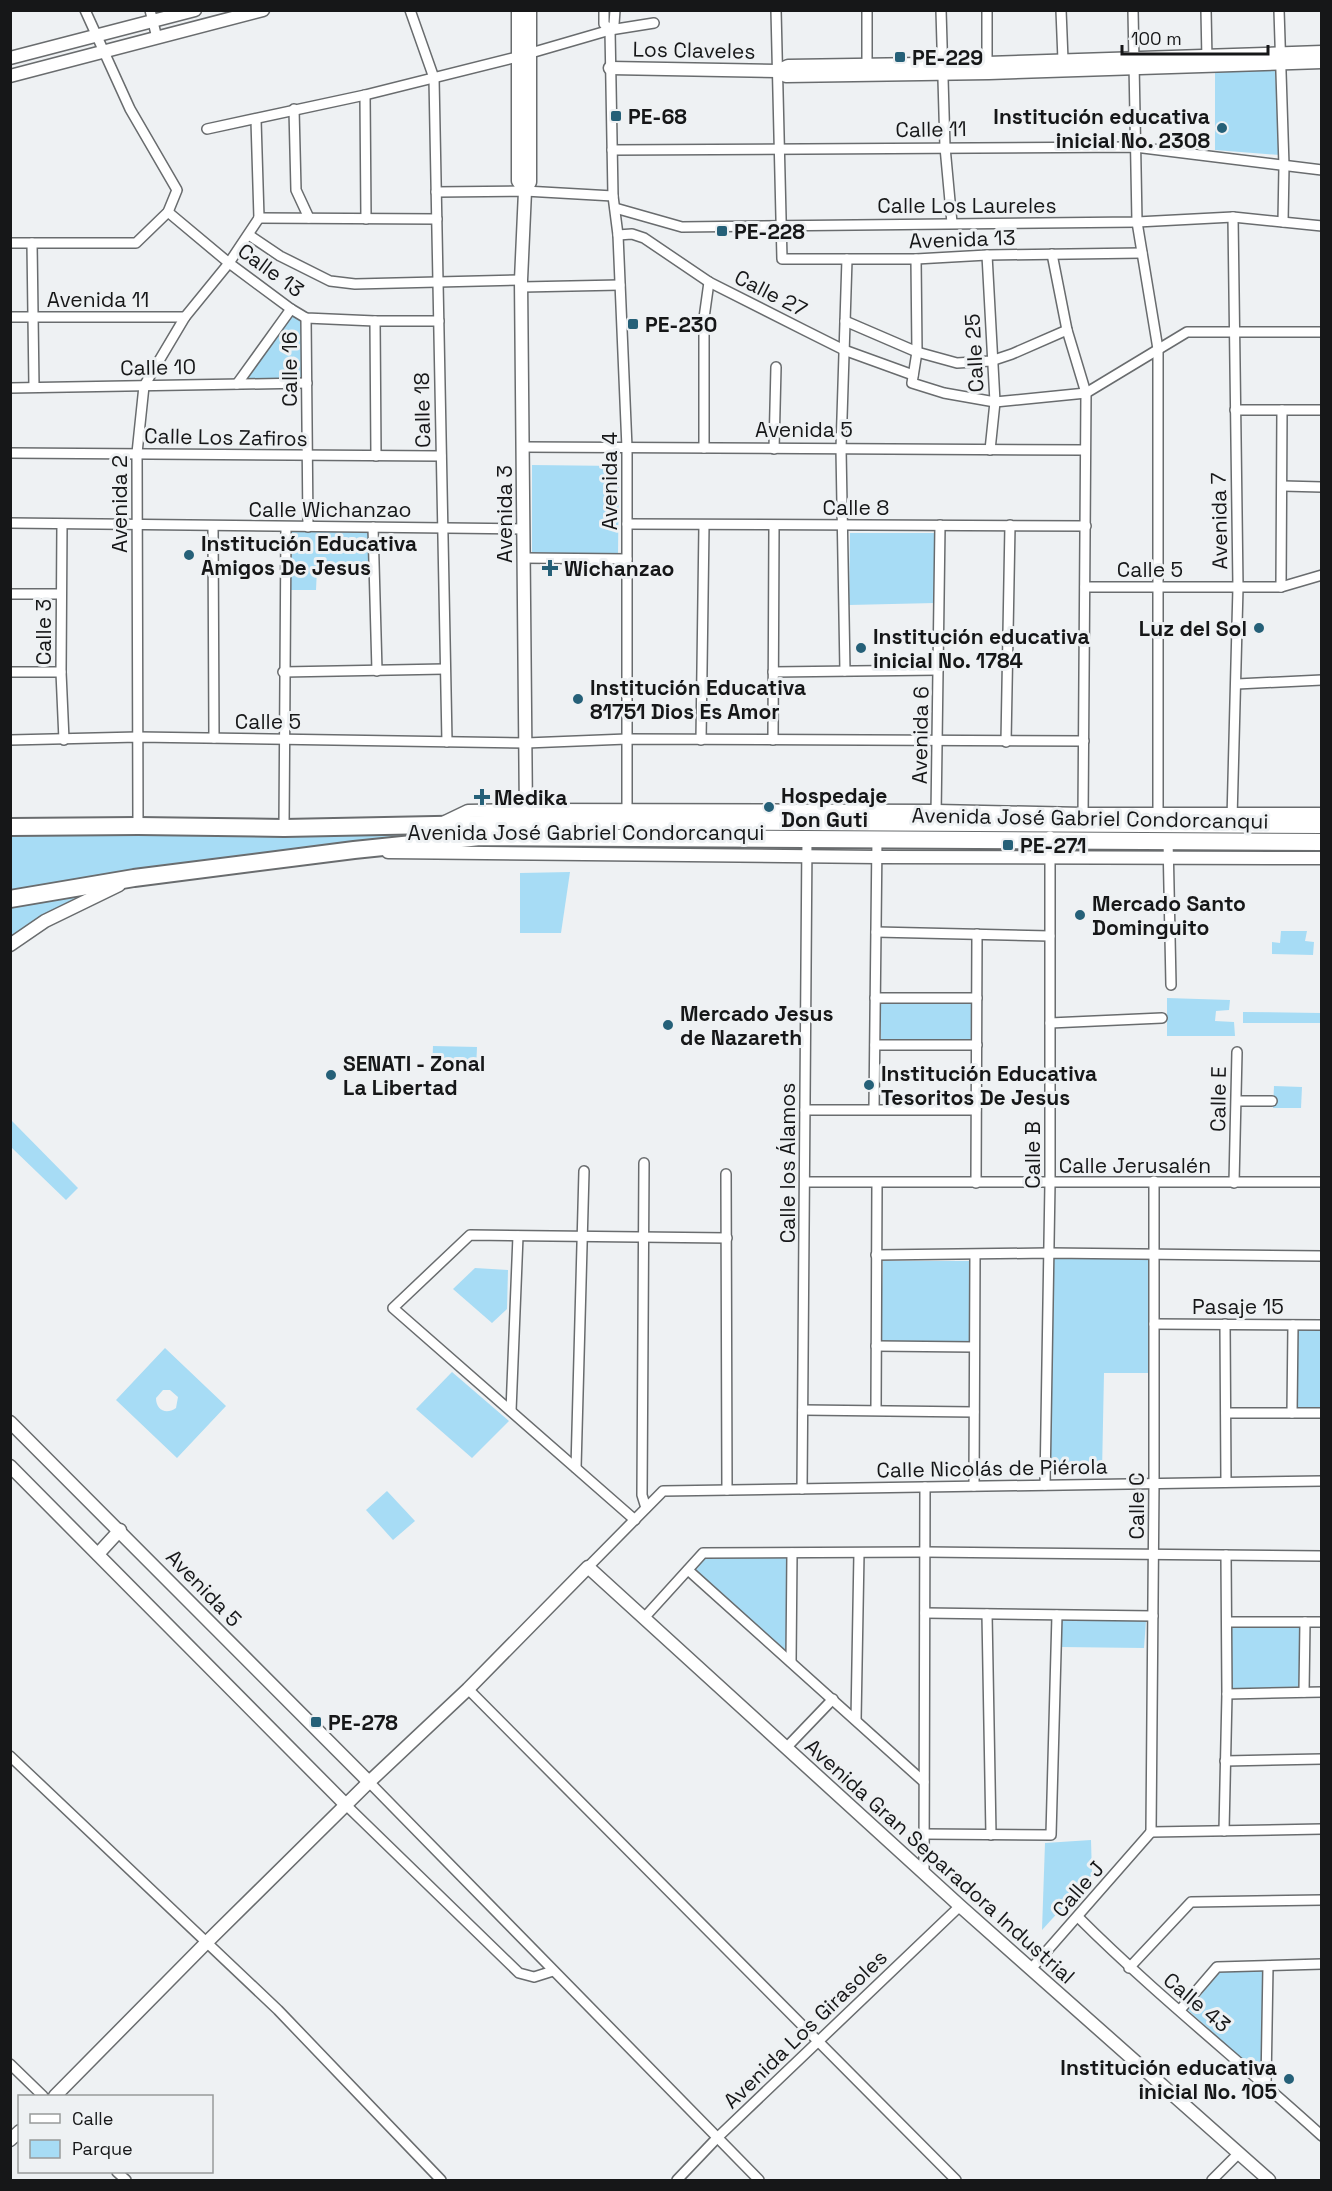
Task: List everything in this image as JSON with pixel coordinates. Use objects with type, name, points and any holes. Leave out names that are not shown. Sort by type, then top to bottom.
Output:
[{"type":"highway","name":"Avenida José Gabriel Condorcanqui","points":[[1050,832],[1083,819],[1232,819],[1322,825]]},
{"type":"highway","name":"Avenida José Gabriel Condorcanqui","points":[[10,827],[284,828],[526,823],[936,824],[1169,840],[1322,842]]},
{"type":"highway","name":"Avenida José Gabriel Condorcanqui","points":[[10,899],[134,878],[354,850],[480,837],[526,823]]},
{"type":"highway","name":"Avenida José Gabriel Condorcanqui","points":[[628,823],[807,838],[877,838],[936,824]]},
{"type":"street","points":[[10,243],[136,243],[168,212],[177,190],[130,109],[85,10]]},
{"type":"street","points":[[10,58],[96,37],[151,16],[195,10]]},
{"type":"street","points":[[11,73],[103,52],[263,10]]},
{"type":"street","name":"Calle 18","points":[[410,10],[434,78],[447,742]]},
{"type":"street","name":"Avenida 3","points":[[518,10],[518,181],[525,191]]},
{"type":"street","name":"Avenida 3","points":[[526,823],[522,284],[525,191],[530,182],[530,10]]},
{"type":"street","points":[[604,10],[604,24],[610,30]]},
{"type":"street","points":[[610,30],[614,24],[615,10]]},
{"type":"street","points":[[776,10],[781,225]]},
{"type":"street","points":[[867,10],[867,64]]},
{"type":"street","points":[[941,10],[945,147],[952,223]]},
{"type":"street","points":[[987,10],[987,63]]},
{"type":"street","points":[[1061,10],[1063,60]]},
{"type":"street","points":[[1133,10],[1137,222],[1158,349],[1158,819],[1169,840],[1171,985]]},
{"type":"street","points":[[1206,10],[1207,61]]},
{"type":"street","points":[[1279,10],[1284,166],[1283,222]]},
{"type":"street","points":[[151,16],[157,38]]},
{"type":"street","points":[[207,129],[365,95],[517,57],[610,30],[654,23]]},
{"type":"street","name":"Avenida 4","points":[[610,30],[613,196],[618,235],[627,448],[628,823]]},
{"type":"street","name":"Los Claveles","points":[[1281,59],[1322,52]]},
{"type":"street","name":"Los Claveles","points":[[777,71],[786,76],[1063,60],[1134,62],[1281,59],[1322,62]]},
{"type":"street","name":"Los Claveles","points":[[610,68],[777,71],[788,66],[867,64],[989,73],[1134,62]]},
{"type":"street","points":[[365,95],[366,219]]},
{"type":"street","points":[[294,109],[296,190],[309,218]]},
{"type":"street","points":[[256,120],[259,218],[437,219]]},
{"type":"street","name":"Calle 11","points":[[612,150],[1135,147],[1322,170]]},
{"type":"street","points":[[436,192],[525,191],[613,196]]},
{"type":"street","name":"Calle Los Laureles","points":[[615,208],[682,227],[1137,222],[1233,217],[1322,226]]},
{"type":"street","name":"Calle 13","points":[[168,212],[229,263],[306,318],[439,321]]},
{"type":"street","name":"Avenida 7","points":[[1232,819],[1238,587],[1233,217]]},
{"type":"street","name":"Avenida 2","points":[[138,826],[136,453],[144,386],[185,317],[229,263],[259,218]]},
{"type":"street","name":"Avenida 13","points":[[781,225],[782,259],[916,259],[987,255],[1142,253]]},
{"type":"street","name":"Calle 27","points":[[618,235],[632,234],[644,238],[710,282],[844,350],[913,375],[912,383],[944,393],[995,402]]},
{"type":"street","points":[[249,235],[280,256],[330,280],[355,284],[438,281],[620,285]]},
{"type":"street","points":[[33,243],[34,387]]},
{"type":"street","points":[[1052,254],[1067,330],[1086,393],[1083,819]]},
{"type":"street","name":"Calle 25","points":[[987,255],[995,402],[990,450]]},
{"type":"street","points":[[845,671],[842,449],[847,259]]},
{"type":"street","points":[[913,375],[917,352],[916,259]]},
{"type":"street","points":[[704,448],[704,318],[710,282]]},
{"type":"street","points":[[237,384],[291,309]]},
{"type":"street","name":"Avenida 11","points":[[10,317],[185,317]]},
{"type":"street","name":"Calle 16","points":[[306,318],[308,527]]},
{"type":"street","points":[[375,321],[376,456]]},
{"type":"street","points":[[845,321],[917,352],[957,363],[991,360],[1012,354],[1067,330]]},
{"type":"street","points":[[995,402],[1086,393],[1187,332],[1322,332]]},
{"type":"street","points":[[774,449],[776,367]]},
{"type":"street","name":"Calle 10","points":[[10,388],[307,383]]},
{"type":"street","points":[[1235,410],[1322,410]]},
{"type":"street","points":[[1281,586],[1282,410]]},
{"type":"street","name":"Avenida 5","points":[[523,447],[1084,450]]},
{"type":"street","name":"Calle Los Zafiros","points":[[10,453],[441,456]]},
{"type":"street","points":[[1282,486],[1322,487]]},
{"type":"street","points":[[10,523],[137,526]]},
{"type":"street","name":"Calle 3","points":[[62,524],[64,740]]},
{"type":"street","name":"Calle 8","points":[[627,524],[1086,526]]},
{"type":"street","points":[[701,740],[704,525]]},
{"type":"street","name":"Avenida 6","points":[[936,824],[940,525]]},
{"type":"street","points":[[1006,742],[1010,525]]},
{"type":"street","name":"Calle Wichanzao","points":[[137,526],[524,528]]},
{"type":"street","points":[[213,526],[214,738]]},
{"type":"street","points":[[773,740],[774,526]]},
{"type":"street","points":[[284,828],[283,672],[286,527]]},
{"type":"street","points":[[374,528],[377,671]]},
{"type":"street","points":[[524,558],[627,559]]},
{"type":"street","name":"Calle 5","points":[[1085,588],[1281,586],[1322,575]]},
{"type":"street","points":[[10,594],[61,594]]},
{"type":"street","points":[[283,672],[445,669]]},
{"type":"street","points":[[773,672],[938,670]]},
{"type":"street","points":[[10,672],[62,672]]},
{"type":"street","points":[[1237,684],[1322,680]]},
{"type":"street","name":"Calle 5","points":[[10,740],[138,737],[526,743],[627,739],[1084,741]]},
{"type":"street","name":"Avenida José Gabriel Condorcanqui","points":[[1232,819],[1322,814]]},
{"type":"street","name":"Avenida José Gabriel Condorcanqui","points":[[936,824],[1083,819]]},
{"type":"street","name":"Avenida José Gabriel Condorcanqui","points":[[526,823],[628,823]]},
{"type":"street","name":"Calle B","points":[[1045,1485],[1050,1183],[1050,832]]},
{"type":"street","name":"Calle los Álamos","points":[[802,1489],[807,838]]},
{"type":"street","points":[[874,1109],[877,838]]},
{"type":"street","name":"Avenida José Gabriel Condorcanqui","points":[[354,850],[467,854],[1322,858]]},
{"type":"street","points":[[10,945],[45,921],[134,878]]},
{"type":"street","points":[[876,932],[1050,936]]},
{"type":"street","points":[[976,1183],[977,934]]},
{"type":"street","points":[[875,998],[976,998]]},
{"type":"street","points":[[1050,1023],[1162,1018]]},
{"type":"street","points":[[875,1045],[976,1045]]},
{"type":"street","name":"Calle E","points":[[1234,1183],[1237,1052]]},
{"type":"street","points":[[1237,1101],[1272,1101]]},
{"type":"street","points":[[805,1110],[976,1110]]},
{"type":"street","points":[[57,2095],[206,1943],[369,1782],[468,1689],[646,1508],[642,1495],[644,1163]]},
{"type":"street","points":[[576,1468],[584,1171]]},
{"type":"street","points":[[726,1174],[727,1490]]},
{"type":"street","name":"Calle C","points":[[1151,1832],[1154,1181]]},
{"type":"street","name":"Calle Jerusalén","points":[[805,1182],[1322,1182]]},
{"type":"street","points":[[876,1410],[877,1182]]},
{"type":"street","points":[[635,1520],[393,1308],[470,1235],[727,1238]]},
{"type":"street","points":[[511,1411],[518,1236]]},
{"type":"street","points":[[876,1255],[1049,1253],[1322,1256]]},
{"type":"street","points":[[974,1486],[975,1255]]},
{"type":"street","name":"Pasaje 15","points":[[1154,1324],[1322,1325]]},
{"type":"street","points":[[1226,1324],[1226,1482]]},
{"type":"street","points":[[1292,1413],[1293,1325]]},
{"type":"street","points":[[876,1346],[974,1347]]},
{"type":"street","points":[[803,1410],[974,1412]]},
{"type":"street","points":[[1226,1413],[1322,1413]]},
{"type":"street","name":"Avenida 5","points":[[10,1422],[369,1782]]},
{"type":"street","points":[[10,1466],[346,1805],[519,1973],[534,1977],[554,1971]]},
{"type":"street","name":"Calle Nicolás de Piérola","points":[[646,1508],[663,1491],[1322,1481]]},
{"type":"street","points":[[924,1874],[925,1487]]},
{"type":"street","points":[[98,1554],[120,1530]]},
{"type":"street","points":[[644,1618],[703,1553],[925,1552],[1322,1556]]},
{"type":"street","points":[[791,1662],[792,1553]]},
{"type":"street","points":[[856,1720],[859,1553]]},
{"type":"street","points":[[1224,1831],[1227,1694],[1226,1555]]},
{"type":"street","name":"Avenida Gran Separadora Industrial","points":[[588,1567],[924,1874],[1269,2181]]},
{"type":"street","points":[[688,1570],[924,1782]]},
{"type":"street","points":[[925,1613],[1153,1616]]},
{"type":"street","points":[[987,1614],[991,1835]]},
{"type":"street","points":[[924,1834],[1051,1835],[1057,1615]]},
{"type":"street","points":[[1227,1622],[1322,1622]]},
{"type":"street","points":[[1304,1692],[1305,1622]]},
{"type":"street","points":[[468,1689],[956,2181]]},
{"type":"street","points":[[1227,1694],[1322,1692]]},
{"type":"street","points":[[786,1748],[833,1699]]},
{"type":"street","points":[[10,1756],[278,2010],[441,2181]]},
{"type":"street","points":[[1225,1761],[1322,1759]]},
{"type":"street","points":[[369,1782],[759,2181]]},
{"type":"street","points":[[1151,1832],[1322,1829]]},
{"type":"street","name":"Calle J","points":[[1031,1969],[1151,1832]]},
{"type":"street","points":[[1129,1968],[1191,1902],[1322,1900]]},
{"type":"street","name":"Avenida Los Girasoles","points":[[677,2181],[717,2138],[960,1906]]},
{"type":"street","name":"Calle 43","points":[[1078,1917],[1129,1968],[1180,2010],[1322,2136]]},
{"type":"street","points":[[1180,2010],[1217,1967],[1322,1964]]},
{"type":"street","points":[[1266,2085],[1268,1966]]},
{"type":"street","points":[[10,2064],[41,2095]]},
{"type":"street","points":[[1212,2181],[1238,2154]]},
{"type":"green space","points":[[1275,66],[1280,155],[1215,150],[1215,67]]},
{"type":"green space","points":[[291,309],[306,318],[307,383],[237,384]]},
{"type":"green space","points":[[532,465],[619,466],[618,555],[532,555]]},
{"type":"green space","points":[[290,531],[369,531],[368,569],[317,569],[316,590],[289,590]]},
{"type":"green space","points":[[850,533],[934,533],[935,603],[849,605]]},
{"type":"green space","points":[[11,834],[463,834],[11,891]]},
{"type":"green space","points":[[570,872],[561,933],[520,933],[520,873]]},
{"type":"green space","points":[[100,889],[39,917],[11,939],[11,904]]},
{"type":"green space","points":[[1281,931],[1307,931],[1305,941],[1314,942],[1313,955],[1272,954],[1272,942],[1280,943]]},
{"type":"green space","points":[[1167,998],[1230,1000],[1229,1010],[1216,1011],[1215,1021],[1234,1022],[1235,1036],[1167,1036]]},
{"type":"green space","points":[[973,1002],[973,1041],[881,1041],[881,1003]]},
{"type":"green space","points":[[1243,1012],[1321,1013],[1321,1023],[1243,1023]]},
{"type":"green space","points":[[433,1046],[477,1047],[476,1070],[432,1070]]},
{"type":"green space","points":[[1274,1086],[1302,1087],[1301,1108],[1273,1108]]},
{"type":"green space","points":[[11,1120],[78,1188],[66,1200],[11,1147]]},
{"type":"green space","points":[[1052,1258],[1151,1259],[1149,1373],[1104,1373],[1102,1472],[1050,1474]]},
{"type":"green space","points":[[883,1261],[970,1261],[971,1343],[880,1342]]},
{"type":"green space","points":[[475,1268],[508,1270],[507,1309],[492,1323],[453,1289]]},
{"type":"green space","points":[[1297,1328],[1321,1328],[1321,1410],[1295,1410]]},
{"type":"green space","points":[[165,1348],[226,1406],[177,1458],[116,1400]],"holes":[[[163,1390],[170,1390],[178,1397],[176,1408],[165,1411],[158,1406],[156,1398]]]},
{"type":"green space","points":[[452,1372],[509,1421],[472,1458],[416,1409]]},
{"type":"green space","points":[[387,1491],[415,1521],[393,1540],[366,1510]]},
{"type":"green space","points":[[706,1556],[787,1556],[788,1655],[694,1570]]},
{"type":"green space","points":[[1062,1619],[1146,1621],[1144,1648],[1061,1647]]},
{"type":"green space","points":[[1232,1627],[1302,1627],[1301,1688],[1231,1690]]},
{"type":"green space","points":[[1091,1840],[1092,1875],[1042,1930],[1045,1843]]},
{"type":"green space","points":[[1262,1971],[1262,2077],[1188,2010],[1220,1972]]},
{"type":"place","name":"PE-229","points":[[900,57]]},
{"type":"place","name":"PE-68","points":[[616,116]]},
{"type":"place","name":"Institución educativa inicial No. 2308","points":[[1222,128]]},
{"type":"place","name":"PE-228","points":[[722,231]]},
{"type":"place","name":"PE-230","points":[[633,324]]},
{"type":"place","name":"Institución Educativa Amigos De Jesus","points":[[189,555]]},
{"type":"place","name":"Wichanzao","points":[[550,568]]},
{"type":"place","name":"Luz del Sol","points":[[1259,628]]},
{"type":"place","name":"Institución educativa inicial No. 1784","points":[[861,648]]},
{"type":"place","name":"Institución Educativa 81751 Dios Es Amor","points":[[578,699]]},
{"type":"place","name":"Medika","points":[[482,797]]},
{"type":"place","name":"Hospedaje Don Guti","points":[[769,807]]},
{"type":"place","name":"PE-271","points":[[1008,845]]},
{"type":"place","name":"Mercado Santo Dominguito","points":[[1080,915]]},
{"type":"place","name":"Mercado Jesus de Nazareth","points":[[668,1025]]},
{"type":"place","name":"SENATI - Zonal La Libertad","points":[[331,1075]]},
{"type":"place","name":"Institución Educativa Tesoritos De Jesus","points":[[869,1085]]},
{"type":"place","name":"PE-278","points":[[316,1722]]},
{"type":"place","name":"Institución educativa inicial No. 105","points":[[1289,2079]]}]
